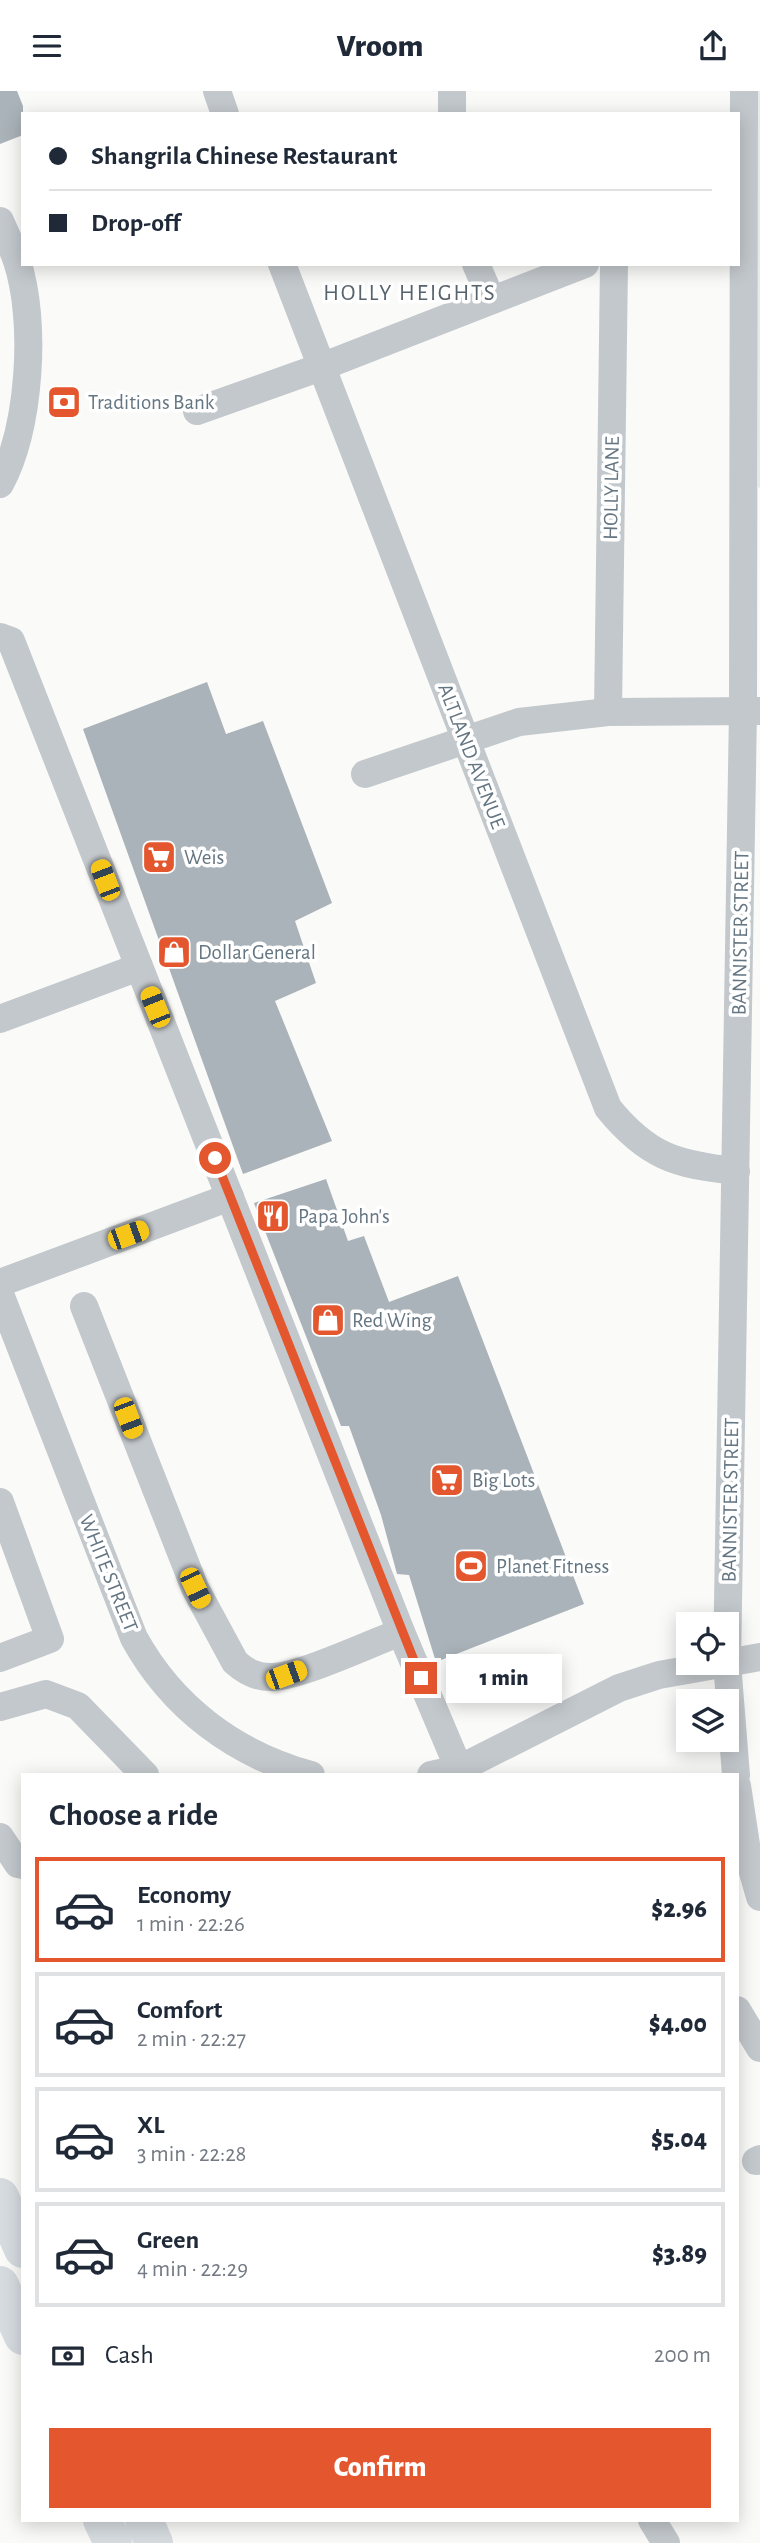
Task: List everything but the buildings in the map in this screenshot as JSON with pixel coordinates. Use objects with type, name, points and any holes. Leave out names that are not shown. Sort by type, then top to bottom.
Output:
[{"type":"highway","points":[[0,2197],[21,2244]]},
{"type":"highway","points":[[0,2285],[21,2332]]},
{"type":"highway","points":[[0,2311],[21,2353]]},
{"type":"highway","points":[[104,2522],[114,2543]]},
{"type":"highway","points":[[145,2522],[154,2543]]},
{"type":"street","points":[[217,91],[224,112]]},
{"type":"street","points":[[452,91],[452,112]]},
{"type":"street","name":"BANNISTER STREET","points":[[728,1612],[736,1171],[752,711],[744,91]]},
{"type":"street","points":[[0,221],[18,263],[27,326],[28,374],[15,447],[0,484]]},
{"type":"street","name":"ALTLAND AVENUE","points":[[283,266],[608,1108],[638,1140],[665,1158],[688,1166],[736,1171]]},
{"type":"street","points":[[477,266],[491,299]]},
{"type":"street","points":[[197,411],[321,367],[580,266]]},
{"type":"street","name":"HOLLY LANE","points":[[608,712],[614,266]]},
{"type":"street","points":[[0,637],[11,641],[401,1632],[459,1769]]},
{"type":"street","points":[[365,775],[519,722],[608,712],[752,711]]},
{"type":"street","points":[[0,1019],[139,967]]},
{"type":"street","points":[[0,1283],[230,1197]]},
{"type":"street","name":"WHITE STREET","points":[[0,1294],[134,1637],[151,1669],[179,1701],[244,1763],[282,1767],[304,1773]]},
{"type":"street","points":[[84,1306],[195,1588],[234,1662],[244,1671],[258,1676],[286,1675],[401,1632]]},
{"type":"street","points":[[0,1502],[50,1639],[0,1658]]},
{"type":"street","points":[[739,1661],[760,1657]]},
{"type":"street","points":[[440,1773],[459,1769],[619,1688],[676,1672]]},
{"type":"street","name":"BANNISTER STREET","points":[[728,1675],[736,1773]]},
{"type":"street","points":[[0,1707],[46,1694],[78,1706],[143,1773]]},
{"type":"street","points":[[739,1813],[742,1854],[760,1897]]},
{"type":"street","points":[[0,1837],[21,1865]]},
{"type":"street","points":[[739,2016],[750,2046]]},
{"type":"street","points":[[653,2522],[666,2543]]},
{"type":"shaded area","points":[[757,91],[760,91],[760,488],[758,487]]},
{"type":"place","name":"Traditions Bank","points":[[64,402]]},
{"type":"place","name":"Weis","points":[[159,857]]},
{"type":"place","name":"Dollar General","points":[[174,952]]},
{"type":"place","name":"Papa John's","points":[[273,1216]]},
{"type":"place","name":"Red Wing","points":[[328,1320]]},
{"type":"place","name":"Big Lots","points":[[447,1480]]},
{"type":"place","name":"Planet Fitness","points":[[471,1566]]},
{"type":"district","name":"HOLLY HEIGHTS","points":[[410,292]]},
{"type":"route","points":[[215,1158],[421,1678]]}]
